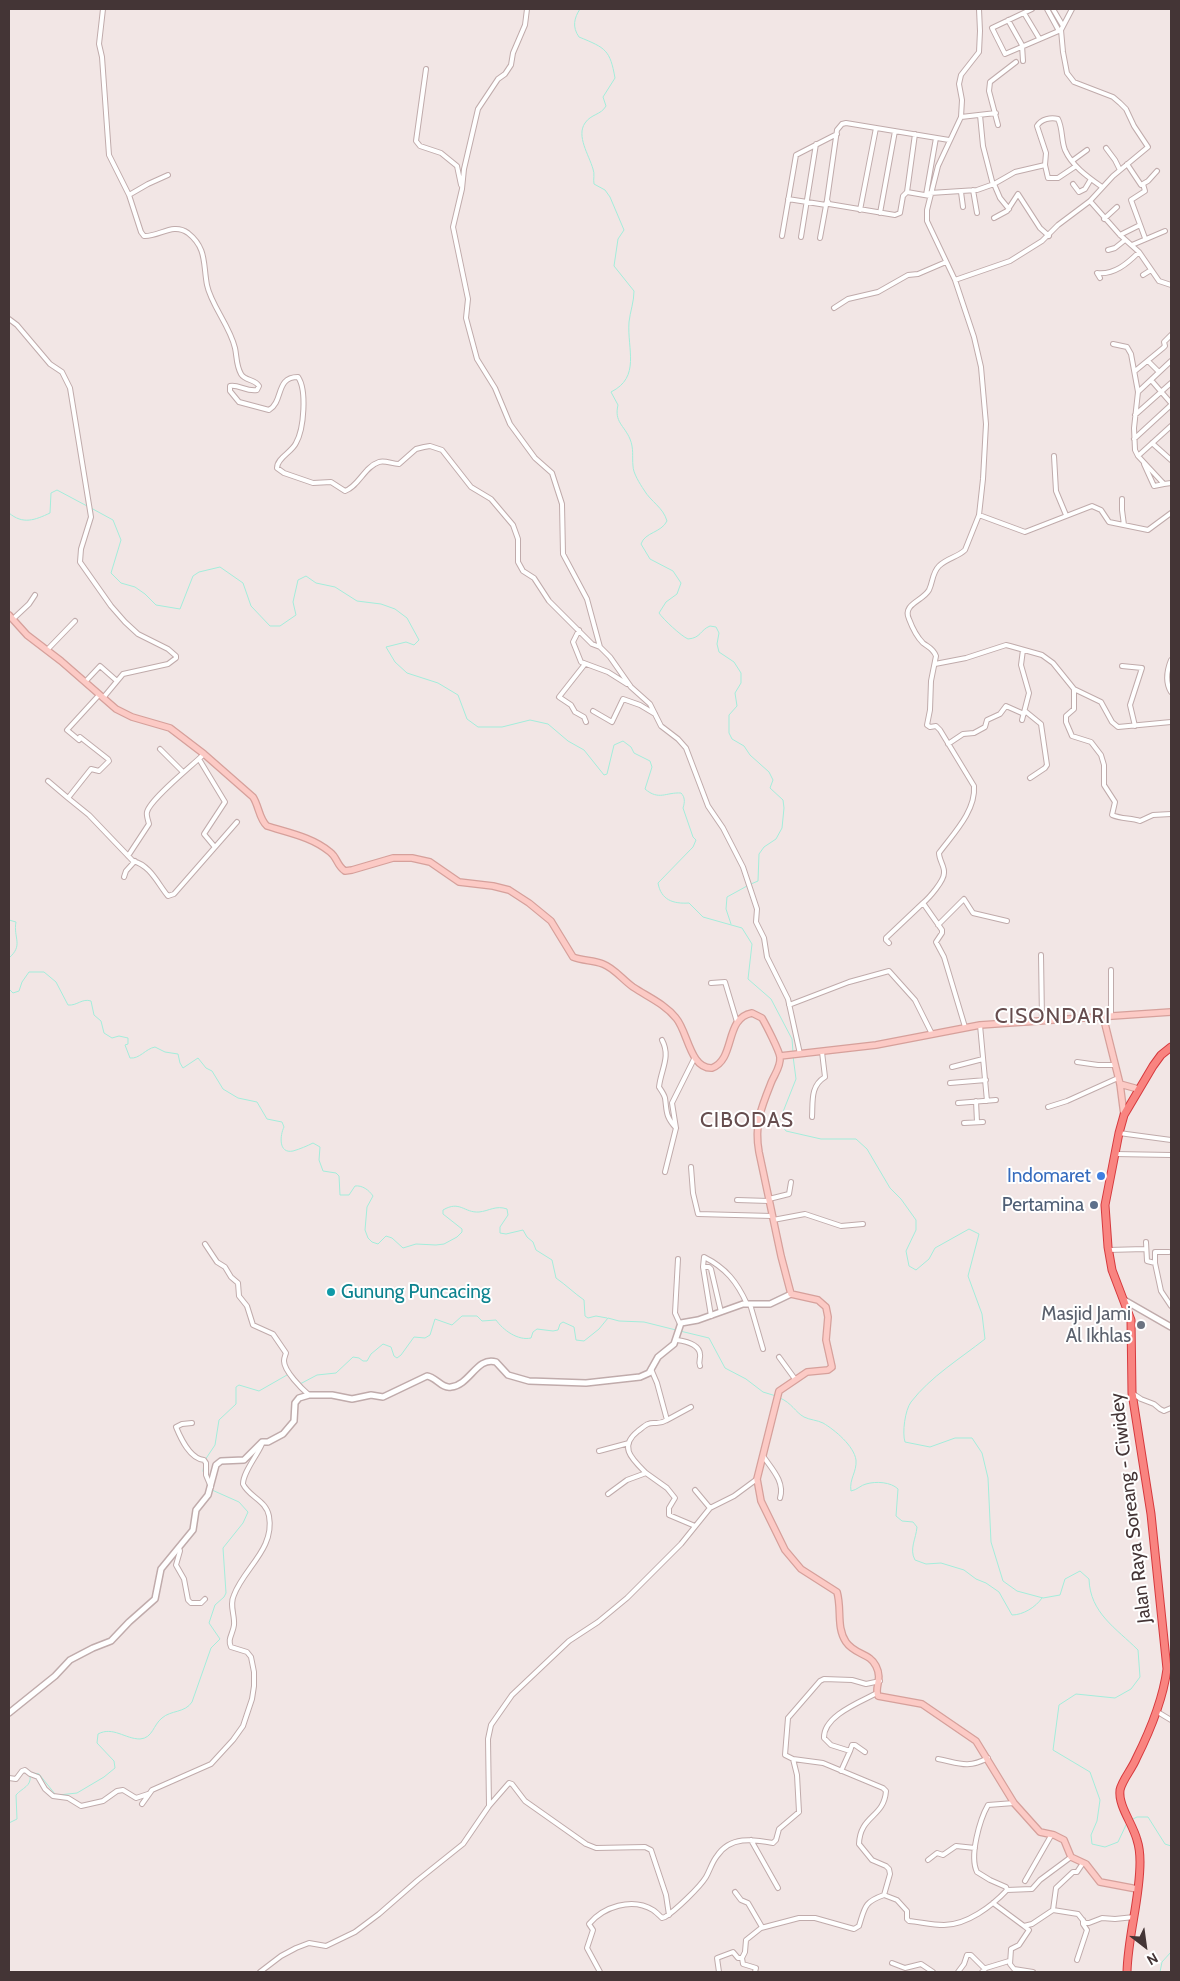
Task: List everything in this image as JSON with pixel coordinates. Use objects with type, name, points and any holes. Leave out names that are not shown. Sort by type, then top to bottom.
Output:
[{"type":"highway","name":"Jalan Raya Soreang - Ciwidey","points":[[1127,1972],[1128,1949],[1134,1917],[1140,1862],[1138,1841],[1120,1799],[1120,1788],[1139,1753],[1163,1694],[1167,1669],[1152,1514],[1132,1392],[1131,1324],[1112,1270],[1108,1250],[1106,1205],[1124,1115],[1138,1089],[1161,1055],[1171,1047]]},
{"type":"main road","points":[[11,617],[27,635],[124,714],[170,728],[201,756],[253,797],[258,804],[264,824],[304,837],[331,852],[344,871],[393,858],[418,858],[430,862],[459,882],[499,887],[519,896],[551,921],[573,957],[604,964],[633,986],[655,999],[676,1018],[698,1063],[708,1068],[719,1064],[724,1057],[737,1022],[747,1014],[752,1013],[762,1018],[780,1056],[778,1069],[771,1083],[757,1124],[756,1137],[791,1294],[814,1298],[824,1304],[828,1313],[827,1348],[831,1368],[807,1372],[778,1395],[757,1479],[761,1501],[785,1550],[801,1569],[837,1592],[842,1633],[846,1642],[859,1654],[873,1659],[879,1672],[880,1681],[877,1693],[882,1698],[917,1703],[928,1707],[976,1740],[1014,1803],[1036,1829],[1042,1833],[1052,1834],[1064,1840],[1070,1857],[1088,1866],[1100,1882],[1137,1889]]},
{"type":"main road","points":[[780,1056],[876,1045],[980,1025],[1171,1012]]},
{"type":"main road","points":[[1103,1016],[1119,1081],[1124,1115]]},
{"type":"main road","points":[[1119,1081],[1138,1089]]},
{"type":"street","points":[[103,9],[99,44],[102,57],[109,155],[129,195],[143,235],[152,236],[164,230],[178,229],[187,232],[203,252],[208,288],[234,345],[237,364],[243,377],[257,383],[259,386],[257,390],[252,391],[233,385],[230,386],[230,391],[239,402],[265,410],[271,409],[276,403],[285,381],[290,377],[298,377],[302,383],[304,407],[298,440],[292,450],[277,464],[280,470],[314,483],[331,482],[345,491],[368,468],[378,462],[398,464],[416,449],[424,446],[436,447],[442,450],[471,487],[491,499],[513,525],[518,539],[518,562],[523,571],[534,578],[549,601],[592,644],[600,647],[610,657],[631,686]]},
{"type":"street","points":[[527,9],[524,25],[513,53],[512,65],[498,79],[478,109],[453,227],[468,299],[466,318],[477,359],[495,388],[510,424],[535,458],[552,473],[562,504],[563,554],[587,599],[600,647]]},
{"type":"street","points":[[928,195],[949,140],[961,117],[962,100],[959,84],[961,75],[978,52],[980,31],[979,9]]},
{"type":"street","points":[[1032,9],[992,29],[1004,52],[1007,54],[1022,45],[1061,29],[1072,9]]},
{"type":"street","points":[[1047,9],[1061,29]]},
{"type":"street","points":[[955,280],[1022,256],[1050,236],[1058,225],[1090,201],[1120,170],[1146,150],[1148,145],[1134,126],[1126,109],[1113,97],[1072,81],[1065,69],[1061,29],[1053,9]]},
{"type":"street","points":[[1024,13],[1039,38]]},
{"type":"street","points":[[1008,20],[1022,45],[1023,61]]},
{"type":"street","points":[[998,125],[989,91],[990,82],[1016,62]]},
{"type":"street","points":[[426,69],[416,141],[420,146],[448,157],[457,166],[461,192]]},
{"type":"street","points":[[961,117],[996,113]]},
{"type":"street","points":[[980,115],[983,146],[993,185],[1008,209]]},
{"type":"street","points":[[1076,166],[1055,179],[1048,178],[1045,166],[1046,153],[1037,126],[1039,122],[1052,118],[1058,120],[1066,152],[1076,166],[1102,187]]},
{"type":"street","points":[[820,238],[839,126],[846,123],[949,140]]},
{"type":"street","points":[[860,210],[876,128]]},
{"type":"street","points":[[880,213],[895,131]]},
{"type":"street","points":[[782,236],[796,155],[837,134]]},
{"type":"street","points":[[788,199],[826,202],[860,210],[898,215],[902,210],[903,196],[907,192],[915,134]]},
{"type":"street","points":[[889,943],[886,938],[928,899],[942,878],[944,872],[939,853],[962,822],[972,804],[974,793],[970,779],[938,727],[930,728],[927,726],[930,710],[931,681],[936,664],[935,652],[923,643],[916,634],[907,616],[908,610],[916,600],[929,590],[932,576],[940,564],[966,550],[979,515],[983,470],[985,407],[978,349],[955,280],[927,221],[928,195],[936,138]]},
{"type":"street","points":[[801,237],[816,144]]},
{"type":"street","points":[[1106,148],[1120,170]]},
{"type":"street","points":[[1072,161],[1087,150]]},
{"type":"street","points":[[1128,164],[1140,184],[1143,184],[1145,191],[1131,200],[1144,238]]},
{"type":"street","points":[[907,192],[928,195],[973,190],[993,185],[1016,172],[1045,166]]},
{"type":"street","points":[[1143,184],[1157,171]]},
{"type":"street","points":[[129,195],[168,175]]},
{"type":"street","points":[[1073,184],[1079,192],[1085,189],[1091,179]]},
{"type":"street","points":[[973,190],[977,213]]},
{"type":"street","points":[[961,192],[963,207]]},
{"type":"street","points":[[994,218],[1008,209],[1018,194],[1040,228],[1050,236]]},
{"type":"street","points":[[1090,201],[1104,219],[1139,252],[1159,281],[1171,285]]},
{"type":"street","points":[[1104,219],[1117,207]]},
{"type":"street","points":[[1120,235],[1140,224]]},
{"type":"street","points":[[1132,245],[1144,238],[1165,231]]},
{"type":"street","points":[[1108,250],[1115,248],[1125,240]]},
{"type":"street","points":[[1100,278],[1097,273],[1107,274],[1120,268],[1139,252]]},
{"type":"street","points":[[834,308],[848,299],[878,292],[908,275],[918,274],[946,262]]},
{"type":"street","points":[[1143,275],[1151,270]]},
{"type":"street","points":[[9,319],[17,325],[39,353],[62,372],[72,397],[91,518],[84,534],[79,557],[84,570],[111,606],[138,634],[168,649],[176,656],[168,664],[123,674],[67,730],[79,740],[80,737],[109,761],[100,771],[91,769],[68,798]]},
{"type":"street","points":[[1135,371],[1164,347],[1164,342],[1171,335]]},
{"type":"street","points":[[1113,344],[1127,347],[1130,350],[1135,371],[1138,392],[1134,439],[1138,456],[1164,484]]},
{"type":"street","points":[[1148,361],[1159,372]]},
{"type":"street","points":[[1138,392],[1171,361]]},
{"type":"street","points":[[1134,439],[1171,404],[1151,380]]},
{"type":"street","points":[[1135,415],[1171,383]]},
{"type":"street","points":[[1138,456],[1171,426]]},
{"type":"street","points":[[1167,429],[1171,433]]},
{"type":"street","points":[[1152,443],[1171,460]]},
{"type":"street","points":[[1054,456],[1056,491],[1066,515]]},
{"type":"street","points":[[1144,462],[1147,474],[1154,486],[1171,483]]},
{"type":"street","points":[[1122,499],[1124,525]]},
{"type":"street","points":[[979,515],[1024,532],[1092,506],[1101,510],[1109,522],[1138,530],[1148,530],[1171,513]]},
{"type":"street","points":[[11,617],[25,608],[35,594]]},
{"type":"street","points":[[47,650],[75,621]]},
{"type":"street","points":[[579,630],[573,642],[580,660],[585,664],[608,672],[631,686],[647,700],[661,726],[686,748],[708,806],[723,828],[743,867],[757,909],[756,922],[764,936],[766,955],[786,991],[799,1054]]},
{"type":"street","points":[[936,664],[966,658],[1006,645],[1042,655],[1054,663],[1074,689],[1101,702],[1112,722],[1118,727],[1171,722]]},
{"type":"street","points":[[1022,720],[1030,693],[1021,665],[1023,650]]},
{"type":"street","points":[[1171,660],[1167,681],[1171,692]]},
{"type":"street","points":[[585,664],[559,697],[571,705],[575,712],[584,717],[586,722]]},
{"type":"street","points":[[85,682],[100,666],[117,681]]},
{"type":"street","points":[[1122,666],[1142,668],[1130,705],[1135,726]]},
{"type":"street","points":[[1074,689],[1073,710],[1067,715],[1066,719],[1068,728],[1074,738],[1091,742],[1101,756],[1103,760],[1104,785],[1115,802],[1112,815],[1140,821],[1153,815],[1171,814]]},
{"type":"street","points":[[593,711],[612,722],[623,699],[640,704],[656,716]]},
{"type":"street","points":[[948,744],[962,734],[974,733],[985,728],[987,720],[1000,714],[1006,706],[1025,712],[1041,724],[1046,764],[1045,768],[1030,778]]},
{"type":"street","points":[[160,749],[184,772]]},
{"type":"street","points":[[128,856],[149,824],[148,809],[201,756],[225,802],[204,834],[214,846]]},
{"type":"street","points":[[48,781],[89,816],[128,856],[140,862],[150,871],[170,896],[174,894],[214,846],[237,822]]},
{"type":"street","points":[[124,877],[126,871],[135,861]]},
{"type":"street","points":[[938,926],[964,899],[973,912],[1007,921]]},
{"type":"street","points":[[923,903],[942,932],[936,942],[944,957],[964,1027]]},
{"type":"street","points":[[1041,955],[1042,1020]]},
{"type":"street","points":[[1111,970],[1111,1016]]},
{"type":"street","points":[[789,1005],[849,982],[889,971],[915,1000],[932,1034]]},
{"type":"street","points":[[711,983],[724,982],[737,1022]]},
{"type":"street","points":[[980,1025],[987,1101]]},
{"type":"street","points":[[662,1040],[666,1049],[667,1059],[659,1086],[665,1098],[668,1116],[676,1128]]},
{"type":"street","points":[[812,1117],[813,1093],[818,1082],[825,1077],[822,1052]]},
{"type":"street","points":[[664,1172],[676,1128],[672,1103],[695,1058]]},
{"type":"street","points":[[952,1067],[983,1059]]},
{"type":"street","points":[[1077,1062],[1098,1066],[1115,1065]]},
{"type":"street","points":[[950,1083],[986,1080]]},
{"type":"street","points":[[1048,1107],[1119,1081]]},
{"type":"street","points":[[958,1102],[996,1100]]},
{"type":"street","points":[[976,1101],[977,1122]]},
{"type":"street","points":[[964,1123],[983,1122]]},
{"type":"street","points":[[1119,1133],[1171,1140]]},
{"type":"street","points":[[1115,1154],[1171,1155]]},
{"type":"street","points":[[691,1167],[693,1193],[698,1214],[773,1218],[805,1214],[841,1226],[863,1224]]},
{"type":"street","points":[[737,1200],[769,1200],[790,1194],[792,1182]]},
{"type":"street","points":[[1146,1242],[1147,1261],[1155,1263]]},
{"type":"street","points":[[205,1244],[217,1262],[224,1266],[239,1286],[239,1296],[247,1306],[253,1325],[273,1334],[286,1353],[284,1362],[288,1371],[300,1387],[309,1395]]},
{"type":"street","points":[[1108,1250],[1145,1249]]},
{"type":"street","points":[[1169,1252],[1155,1252],[1155,1263],[1161,1291],[1171,1306]]},
{"type":"street","points":[[711,1316],[703,1266],[704,1257],[728,1272],[736,1283],[749,1304],[763,1349]]},
{"type":"street","points":[[9,1713],[55,1676],[70,1660],[112,1641],[129,1622],[151,1603],[156,1596],[161,1569],[193,1530],[196,1510],[208,1495],[211,1487],[214,1467],[218,1463],[244,1460],[262,1442],[268,1442],[283,1434],[294,1421],[296,1402],[299,1398],[309,1395],[332,1395],[352,1399],[371,1395],[383,1396],[427,1376],[433,1377],[446,1387],[452,1387],[470,1377],[480,1365],[487,1361],[496,1362],[504,1372],[511,1376],[548,1383],[586,1383],[640,1378],[647,1374],[655,1360],[674,1344],[677,1338],[680,1325],[675,1313],[678,1259]]},
{"type":"street","points":[[703,1266],[709,1266],[711,1269],[721,1312]]},
{"type":"street","points":[[680,1325],[686,1321],[698,1320],[749,1304],[770,1304],[791,1294]]},
{"type":"street","points":[[1124,1300],[1171,1327]]},
{"type":"street","points":[[677,1338],[697,1348],[700,1354],[700,1366]]},
{"type":"street","points":[[778,1357],[795,1380]]},
{"type":"street","points":[[651,1369],[658,1383],[667,1420]]},
{"type":"street","points":[[1132,1392],[1160,1409],[1171,1408]]},
{"type":"street","points":[[691,1407],[659,1424],[648,1424],[631,1436],[628,1444],[630,1455],[646,1473],[667,1488],[675,1498],[669,1508],[669,1515],[695,1526]]},
{"type":"street","points":[[192,1423],[176,1427],[190,1453],[198,1460],[204,1460],[206,1463],[206,1475],[211,1487]]},
{"type":"street","points":[[9,1778],[16,1779],[25,1770],[38,1777],[45,1789],[53,1796],[68,1798],[81,1806],[103,1801],[117,1790],[123,1790],[136,1798],[211,1764],[234,1740],[250,1710],[254,1686],[251,1657],[247,1652],[231,1647],[229,1639],[234,1626],[231,1601],[259,1558],[270,1528],[269,1516],[264,1505],[243,1484],[245,1474],[254,1461],[262,1442]]},
{"type":"street","points":[[600,1451],[628,1444]]},
{"type":"street","points":[[763,1456],[780,1483],[780,1498]]},
{"type":"street","points":[[608,1494],[627,1480],[646,1473]]},
{"type":"street","points":[[489,1806],[488,1739],[491,1725],[500,1710],[523,1683],[551,1657],[627,1598],[662,1564],[710,1508],[740,1492],[757,1479]]},
{"type":"street","points":[[695,1490],[710,1508]]},
{"type":"street","points":[[179,1548],[180,1551],[176,1565],[184,1579],[188,1600],[191,1603],[200,1603],[205,1599]]},
{"type":"street","points":[[755,1972],[756,1968],[743,1964],[742,1958],[745,1952],[746,1940],[762,1927],[805,1918],[815,1918],[854,1929],[859,1926],[864,1908],[868,1903],[884,1895],[890,1874],[889,1869],[872,1860],[859,1844],[859,1838],[867,1819],[880,1810],[886,1791],[883,1788],[823,1763],[793,1759],[785,1755],[788,1719],[821,1679],[852,1680],[866,1684],[880,1681]]},
{"type":"street","points":[[850,1751],[828,1743],[824,1738],[824,1732],[837,1715],[877,1693]]},
{"type":"street","points":[[1156,1711],[1171,1720]]},
{"type":"street","points":[[841,1771],[852,1745],[865,1752]]},
{"type":"street","points":[[938,1759],[967,1766],[988,1758]]},
{"type":"street","points":[[600,1972],[587,1948],[592,1930],[588,1924],[594,1918],[615,1906],[629,1904],[646,1907],[662,1918],[669,1915],[702,1882],[717,1855],[724,1848],[737,1841],[775,1842],[778,1830],[798,1812],[797,1775],[793,1759]]},
{"type":"street","points":[[260,1972],[281,1956],[296,1948],[309,1943],[326,1946],[355,1932],[379,1914],[463,1844],[489,1806],[511,1783],[528,1804],[586,1844],[596,1848],[648,1848],[652,1850],[662,1882],[669,1915]]},
{"type":"street","points":[[142,1804],[150,1792]]},
{"type":"street","points":[[1007,1890],[1006,1887],[976,1872],[974,1865],[980,1824],[988,1806],[996,1803],[1014,1803]]},
{"type":"street","points":[[1025,1881],[1052,1834]]},
{"type":"street","points":[[751,1840],[778,1888]]},
{"type":"street","points":[[928,1860],[937,1853],[943,1855],[956,1846],[976,1848]]},
{"type":"street","points":[[884,1895],[899,1902],[907,1912],[907,1919],[909,1921],[943,1925],[956,1924],[993,1903],[1007,1890],[1032,1889],[1040,1880],[1070,1857]]},
{"type":"street","points":[[1053,1910],[1056,1888],[1073,1872],[1077,1872],[1083,1863]]},
{"type":"street","points":[[735,1892],[742,1900],[748,1903],[762,1927]]},
{"type":"street","points":[[993,1903],[1029,1930],[1018,1945],[1011,1949],[1009,1961],[1014,1969],[1033,1972]]},
{"type":"street","points":[[1024,1926],[1032,1924],[1053,1910],[1078,1914],[1089,1924],[1102,1918],[1134,1917]]},
{"type":"street","points":[[1077,1960],[1087,1930],[1083,1920]]},
{"type":"street","points":[[719,1972],[717,1958],[733,1952],[738,1958],[742,1958]]},
{"type":"street","points":[[958,1972],[964,1964],[967,1955],[971,1955],[983,1971],[1009,1961]]},
{"type":"street","points":[[892,1963],[904,1968],[921,1964],[934,1972]]},
{"type":"waterway","points":[[580,9],[576,16],[575,30],[579,37],[601,47],[605,51],[611,61],[615,78],[603,97],[606,106],[585,123],[582,134],[584,146],[594,171],[594,184],[605,190],[610,197],[624,230],[618,239],[614,266],[634,291],[629,322],[629,370],[626,379],[611,392],[618,405],[618,420],[628,434],[631,443],[635,475],[647,494],[663,512],[667,521],[661,528],[646,537],[641,544],[650,559],[673,571],[681,583],[677,594],[666,602],[659,613],[661,616],[688,639],[698,636],[710,626],[716,627],[719,633],[717,644],[719,652],[734,662],[741,673],[741,683],[735,693],[737,706],[729,715],[729,733],[732,739],[744,746],[750,755],[769,772],[773,780],[770,788],[783,800],[782,828],[776,839],[764,847],[759,854],[758,881],[751,884]]},
{"type":"waterway","points":[[9,513],[14,517],[24,520],[39,518],[50,513],[51,493],[57,490],[87,506]]},
{"type":"waterway","points":[[91,508],[113,520],[121,540],[111,573],[121,583],[135,587],[145,594],[156,605],[180,609],[193,576],[199,572],[220,567],[243,583],[251,606],[270,626],[280,626],[296,615],[293,602],[298,580],[306,576],[316,583],[335,587],[357,601],[381,604],[395,609],[407,618],[419,640],[414,645],[406,642],[386,647],[395,662],[407,673],[438,683],[458,695],[467,719],[478,727],[502,727],[530,720],[548,724],[568,741],[584,750],[604,775],[607,774],[614,745],[623,741],[631,747],[634,753],[650,761],[652,767],[645,789],[654,795],[681,793],[684,800],[683,808],[693,837],[696,840],[693,847],[658,883],[660,889],[669,900],[678,903],[689,903],[703,917],[742,928],[752,944],[748,979],[771,999],[792,1039],[793,1052]]},
{"type":"waterway","points":[[731,924],[726,909],[727,897],[747,886]]},
{"type":"waterway","points":[[9,920],[16,922],[17,945],[9,958]]},
{"type":"waterway","points":[[9,989],[13,993],[19,991],[22,982],[29,972],[44,972],[56,982],[68,1005],[85,1000],[91,1001],[94,1015],[101,1021],[104,1033],[112,1038],[119,1036],[128,1038],[128,1044],[125,1045],[130,1058],[137,1057],[155,1047],[165,1052],[178,1054],[183,1068],[198,1058],[206,1068],[212,1071],[223,1089],[238,1098],[257,1102],[267,1119],[282,1122],[284,1127],[281,1143],[285,1150],[293,1151],[313,1143],[320,1147],[319,1160],[323,1171],[336,1173],[339,1176],[340,1195],[349,1195],[355,1186],[358,1186],[363,1187],[373,1196],[367,1207],[365,1230],[372,1242],[378,1244],[386,1236],[392,1238],[403,1248],[416,1244],[444,1244],[457,1237],[462,1232],[462,1229],[443,1214],[443,1210],[454,1206],[474,1212],[496,1208],[507,1209],[508,1215],[500,1227],[500,1233],[506,1234],[523,1230],[533,1242],[536,1250],[552,1260],[556,1278],[584,1300],[585,1316],[588,1318],[596,1316],[607,1318]]},
{"type":"waterway","points":[[793,1056],[796,1079],[779,1122],[786,1131],[821,1139],[856,1139],[867,1149],[890,1188],[901,1199],[916,1220],[916,1230],[906,1251],[909,1266],[916,1270],[929,1259],[935,1248],[969,1229],[979,1234],[968,1276],[982,1314],[985,1339],[936,1376],[911,1402],[907,1410],[905,1422],[905,1442],[930,1447],[955,1438],[972,1438],[982,1453],[988,1478],[991,1542],[1003,1581],[1017,1591],[1043,1598],[1060,1595],[1065,1579],[1080,1571],[1089,1579],[1090,1591],[1099,1611],[1138,1650],[1140,1677],[1131,1689],[1115,1698],[1076,1694],[1059,1705],[1053,1750],[1090,1772],[1100,1800],[1097,1821],[1091,1835],[1092,1844],[1105,1847],[1118,1842],[1127,1823]]},
{"type":"waterway","points":[[291,1374],[300,1384],[317,1375],[336,1373],[353,1357],[367,1361],[371,1354],[383,1344],[391,1347],[394,1356],[397,1358],[414,1337],[425,1338],[430,1335],[435,1319],[452,1325],[462,1316],[477,1316],[482,1321],[496,1320],[511,1334],[521,1338],[531,1338],[533,1332],[537,1329],[558,1330],[563,1322],[574,1327],[576,1340],[584,1341],[599,1329],[608,1318],[619,1321],[644,1322],[676,1330]]},
{"type":"waterway","points":[[680,1331],[709,1338],[725,1368],[746,1379],[763,1392],[776,1396]]},
{"type":"waterway","points":[[205,1460],[215,1445],[219,1420],[236,1404],[236,1387],[239,1385],[259,1391],[287,1375]]},
{"type":"waterway","points":[[780,1398],[788,1402],[804,1417],[828,1426],[852,1449],[856,1460],[851,1491],[874,1483],[883,1483],[898,1489],[896,1516],[902,1521],[913,1522],[917,1527],[913,1548],[915,1560],[926,1564],[941,1563],[964,1570],[999,1592],[1012,1615],[1029,1610],[1042,1598]]},
{"type":"waterway","points":[[204,1463],[203,1471],[208,1486]]},
{"type":"waterway","points":[[59,1795],[77,1793],[115,1768],[114,1761],[97,1743],[98,1734],[109,1731],[135,1738],[144,1738],[150,1734],[162,1718],[186,1708],[192,1702],[211,1648],[220,1639],[209,1623],[215,1605],[226,1593],[223,1548],[243,1523],[248,1512],[239,1502],[212,1490]]},
{"type":"waterway","points":[[33,1773],[39,1774],[55,1794]]},
{"type":"waterway","points":[[9,1823],[17,1819],[16,1795],[28,1785],[30,1776]]},
{"type":"waterway","points":[[1133,1819],[1148,1817],[1165,1844],[1171,1846]]},
{"type":"waterway","points":[[1160,1972],[1162,1962],[1171,1952]]},
{"type":"place","name":"Indomaret","points":[[1101,1176]]},
{"type":"place","name":"Pertamina","points":[[1094,1205]]},
{"type":"place","name":"Gunung Puncacing","points":[[331,1292]]},
{"type":"place","name":"Masjid Jami Al Ikhlas","points":[[1141,1325]]},
{"type":"district","name":"CISONDARI","points":[[1053,1017]]},
{"type":"district","name":"CIBODAS","points":[[747,1121]]}]
